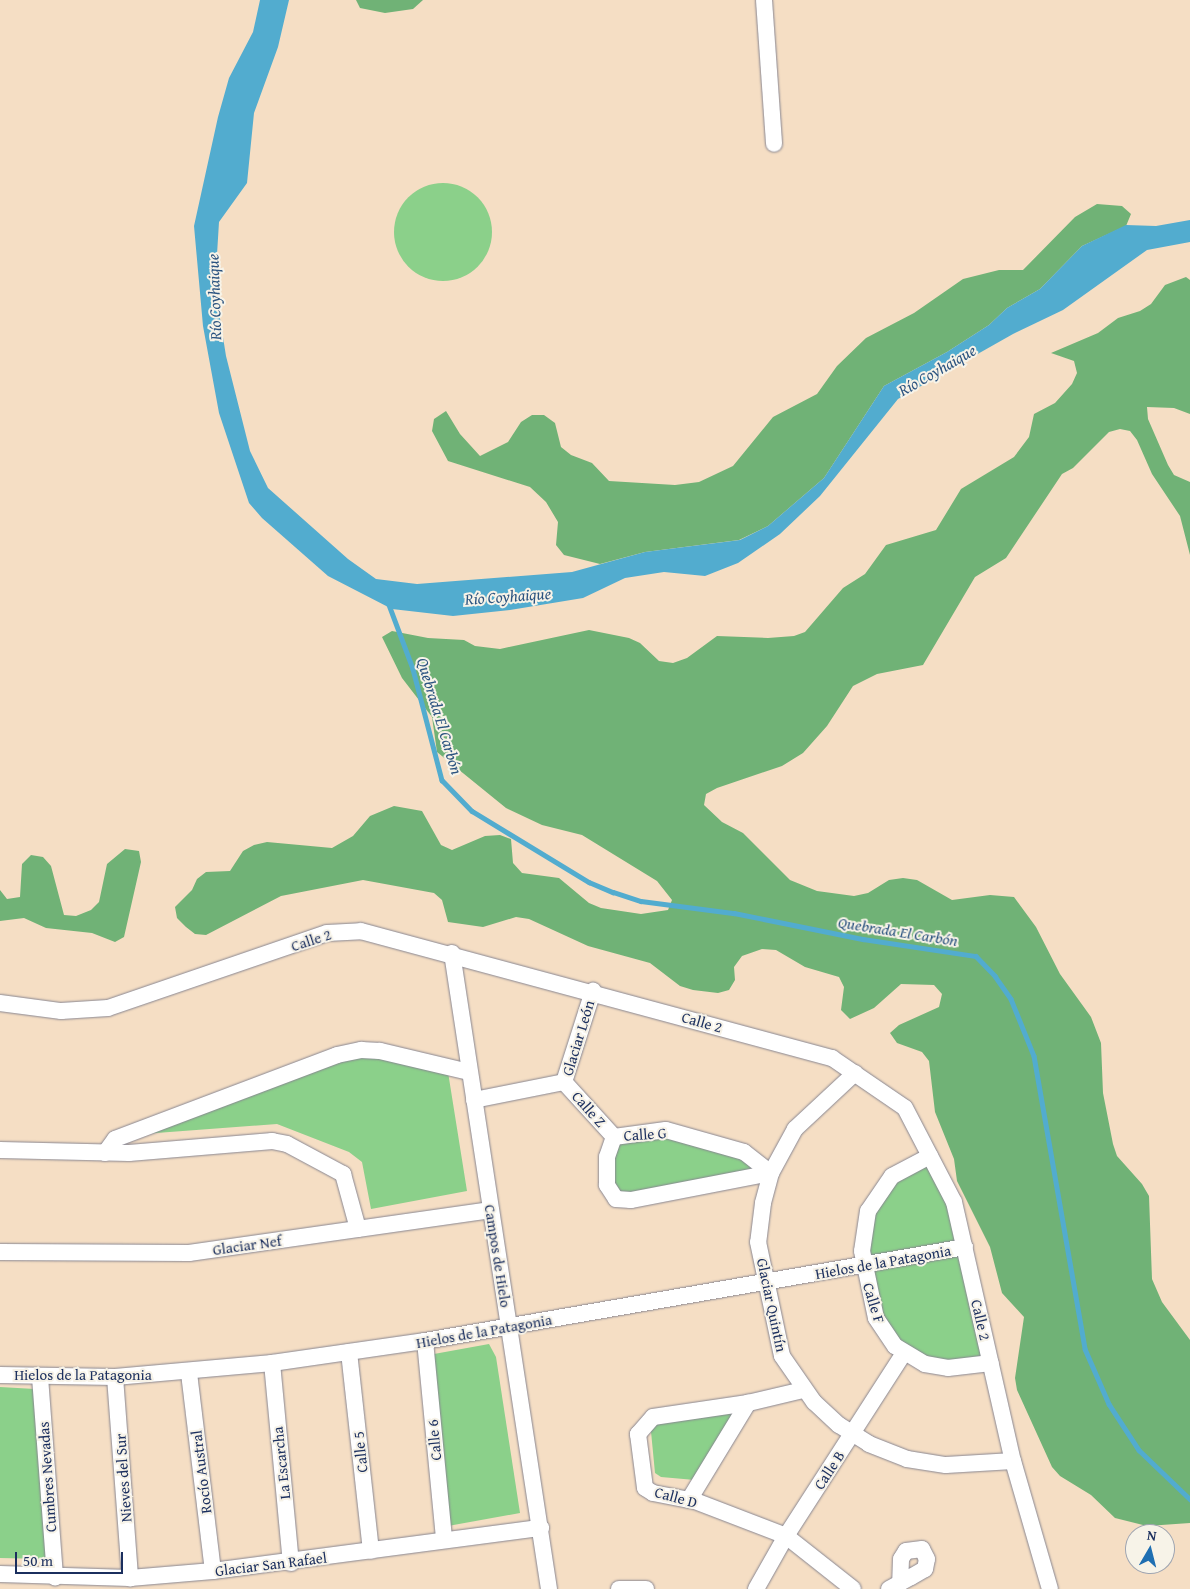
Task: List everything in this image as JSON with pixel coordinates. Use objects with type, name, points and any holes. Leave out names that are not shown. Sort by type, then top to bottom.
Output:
[{"type":"street","points":[[764,0],[774,144]]},
{"type":"street","name":"Calle 2","points":[[0,1003],[61,1012],[108,1008],[338,931],[374,933],[593,991],[832,1058],[905,1108],[954,1202],[1013,1461],[1050,1589]]},
{"type":"street","name":"Campos de Hielo","points":[[452,953],[549,1589]]},
{"type":"street","name":"Glaciar León","points":[[474,1100],[564,1082],[593,991]]},
{"type":"street","points":[[105,1153],[115,1140],[337,1055],[361,1050],[380,1051],[469,1072]]},
{"type":"street","name":"Glaciar Quintín","points":[[855,1074],[796,1129],[772,1173],[763,1203],[758,1242],[782,1356],[803,1390],[826,1414],[852,1434],[888,1452],[926,1463],[946,1465],[1013,1461]]},
{"type":"street","name":"Calle Z","points":[[564,1082],[614,1137]]},
{"type":"street","name":"Calle G","points":[[666,1130],[744,1152],[772,1173],[632,1200],[616,1199],[607,1186],[608,1157],[614,1137],[666,1130]]},
{"type":"street","points":[[0,1150],[105,1153],[184,1151],[272,1141],[286,1144],[343,1174],[358,1229]]},
{"type":"street","name":"Calle F","points":[[930,1156],[904,1168],[874,1198],[862,1238],[864,1265],[876,1318],[888,1338],[904,1353],[925,1364],[948,1368],[991,1362]]},
{"type":"street","name":"Glaciar Nef","points":[[0,1252],[189,1253],[491,1210]]},
{"type":"street","name":"Hielos de la Patagonia","points":[[0,1375],[116,1377],[189,1373],[272,1363],[425,1342],[965,1247]]},
{"type":"street","name":"Calle 6","points":[[425,1342],[444,1539]]},
{"type":"street","name":"Calle 5","points":[[349,1352],[371,1552]]},
{"type":"street","name":"Calle B","points":[[756,1589],[786,1536],[904,1353]]},
{"type":"street","name":"La Escarcha","points":[[272,1363],[291,1563]]},
{"type":"street","name":"Rocío Austral","points":[[189,1373],[213,1571]]},
{"type":"street","name":"Cumbres Nevadas","points":[[40,1377],[55,1577]]},
{"type":"street","name":"Nieves del Sur","points":[[116,1377],[130,1578]]},
{"type":"street","name":"Calle D","points":[[803,1390],[748,1403],[653,1417],[644,1423],[638,1434],[645,1488],[653,1493],[688,1500],[786,1536],[853,1589]]},
{"type":"street","points":[[688,1500],[748,1403]]},
{"type":"street","name":"Glaciar San Rafael","points":[[0,1574],[130,1578],[213,1571],[291,1563],[371,1552],[444,1539],[541,1528]]},
{"type":"street","points":[[618,1589],[646,1589]]},
{"type":"green space","points":[[356,0],[423,0],[413,9],[385,13],[360,8]]},
{"type":"green space","points":[[443,183],[462,187],[478,197],[488,213],[492,232],[488,251],[478,267],[462,277],[443,281],[424,277],[408,267],[398,251],[394,232],[398,213],[408,197],[424,187]]},
{"type":"green space","points":[[1097,204],[1122,206],[1131,214],[1126,226],[1082,246],[1040,289],[1007,308],[989,325],[947,352],[884,386],[824,478],[768,526],[739,540],[645,552],[600,564],[564,555],[556,545],[558,522],[546,502],[530,487],[448,461],[432,431],[434,419],[446,411],[460,434],[480,456],[508,442],[521,422],[532,415],[544,415],[555,423],[561,447],[571,455],[592,463],[609,481],[675,485],[699,482],[733,466],[773,417],[817,394],[837,366],[866,338],[914,313],[963,279],[999,270],[1023,270],[1075,217]]},
{"type":"green space","points":[[1186,277],[1190,280],[1190,414],[1174,408],[1147,407],[1148,419],[1174,475],[1190,482],[1190,555],[1180,516],[1152,474],[1137,440],[1130,431],[1120,429],[1109,432],[1073,468],[1062,474],[1006,558],[975,577],[923,665],[877,674],[853,686],[827,726],[803,753],[782,766],[717,788],[706,794],[704,805],[722,822],[743,833],[790,880],[817,891],[854,896],[868,893],[889,880],[903,878],[917,880],[952,900],[990,895],[1014,897],[1036,927],[1060,974],[1091,1017],[1101,1043],[1103,1093],[1113,1144],[1117,1156],[1142,1184],[1149,1196],[1152,1279],[1162,1302],[1190,1340],[1190,1523],[1139,1524],[1115,1518],[1091,1495],[1060,1476],[1052,1467],[1017,1390],[1015,1378],[1024,1317],[1002,1293],[990,1247],[957,1181],[954,1159],[935,1112],[929,1061],[922,1052],[897,1043],[890,1033],[899,1025],[939,1007],[942,994],[934,985],[901,984],[874,1008],[850,1019],[841,1010],[844,987],[839,977],[805,967],[776,950],[762,949],[742,956],[734,967],[735,980],[729,990],[718,993],[693,990],[680,986],[650,963],[588,946],[529,919],[516,917],[483,927],[448,922],[442,900],[434,893],[363,880],[281,896],[206,935],[195,934],[186,927],[177,918],[175,907],[192,890],[197,879],[206,872],[230,871],[243,851],[254,845],[267,842],[332,848],[353,836],[370,816],[394,806],[422,811],[441,845],[452,850],[485,836],[500,835],[511,839],[513,863],[522,873],[559,878],[589,903],[601,908],[641,914],[668,910],[672,900],[657,881],[582,835],[542,825],[506,808],[437,752],[432,717],[402,678],[382,637],[392,631],[428,638],[464,640],[475,646],[500,649],[589,630],[629,638],[640,643],[659,661],[673,663],[687,658],[717,636],[768,638],[794,636],[805,632],[843,588],[865,574],[886,545],[936,530],[961,489],[1014,457],[1029,437],[1034,414],[1055,403],[1072,384],[1077,373],[1074,361],[1051,353],[1098,333],[1118,318],[1140,311],[1151,304],[1165,285]]},
{"type":"green space","points":[[125,849],[139,851],[141,862],[124,937],[115,942],[92,933],[46,928],[24,918],[0,921],[0,890],[7,899],[20,897],[22,864],[31,855],[43,857],[51,866],[64,915],[76,916],[91,910],[99,902],[107,864]]},
{"type":"green space","points":[[370,1052],[448,1072],[467,1191],[371,1209],[362,1162],[349,1152],[277,1124],[143,1134],[149,1128]]},
{"type":"green space","points":[[667,1134],[742,1155],[764,1171],[620,1195],[610,1184],[617,1140]]},
{"type":"green space","points":[[927,1161],[950,1202],[960,1244],[867,1262],[877,1201],[891,1182]]},
{"type":"green space","points":[[963,1252],[987,1360],[961,1364],[909,1352],[878,1315],[868,1268]]},
{"type":"green space","points":[[489,1344],[496,1357],[520,1513],[448,1526],[434,1354]]},
{"type":"green space","points":[[0,1387],[35,1389],[47,1559],[0,1558]]},
{"type":"green space","points":[[737,1410],[695,1480],[661,1477],[655,1473],[650,1421]]},
{"type":"water","name":"Río Coyhaique","points":[[260,0],[289,0],[278,47],[254,113],[247,183],[219,222],[215,287],[226,356],[250,451],[268,488],[348,559],[376,579],[417,584],[572,572],[645,552],[740,540],[768,526],[824,478],[884,386],[947,352],[989,325],[1007,308],[1040,289],[1082,246],[1126,225],[1156,226],[1190,220],[1190,242],[1147,250],[1063,310],[1013,334],[898,399],[820,496],[780,534],[738,563],[705,576],[664,572],[625,578],[583,598],[510,610],[453,616],[392,609],[328,576],[262,518],[249,503],[219,413],[203,326],[194,226],[218,117],[229,78],[253,32]]},
{"type":"waterway","name":"Quebrada El Carbón","points":[[388,602],[413,669],[442,780],[472,811],[589,882],[641,901],[734,913],[863,939],[976,956],[995,976],[1011,999],[1034,1056],[1085,1349],[1109,1404],[1139,1450],[1190,1499]]}]
